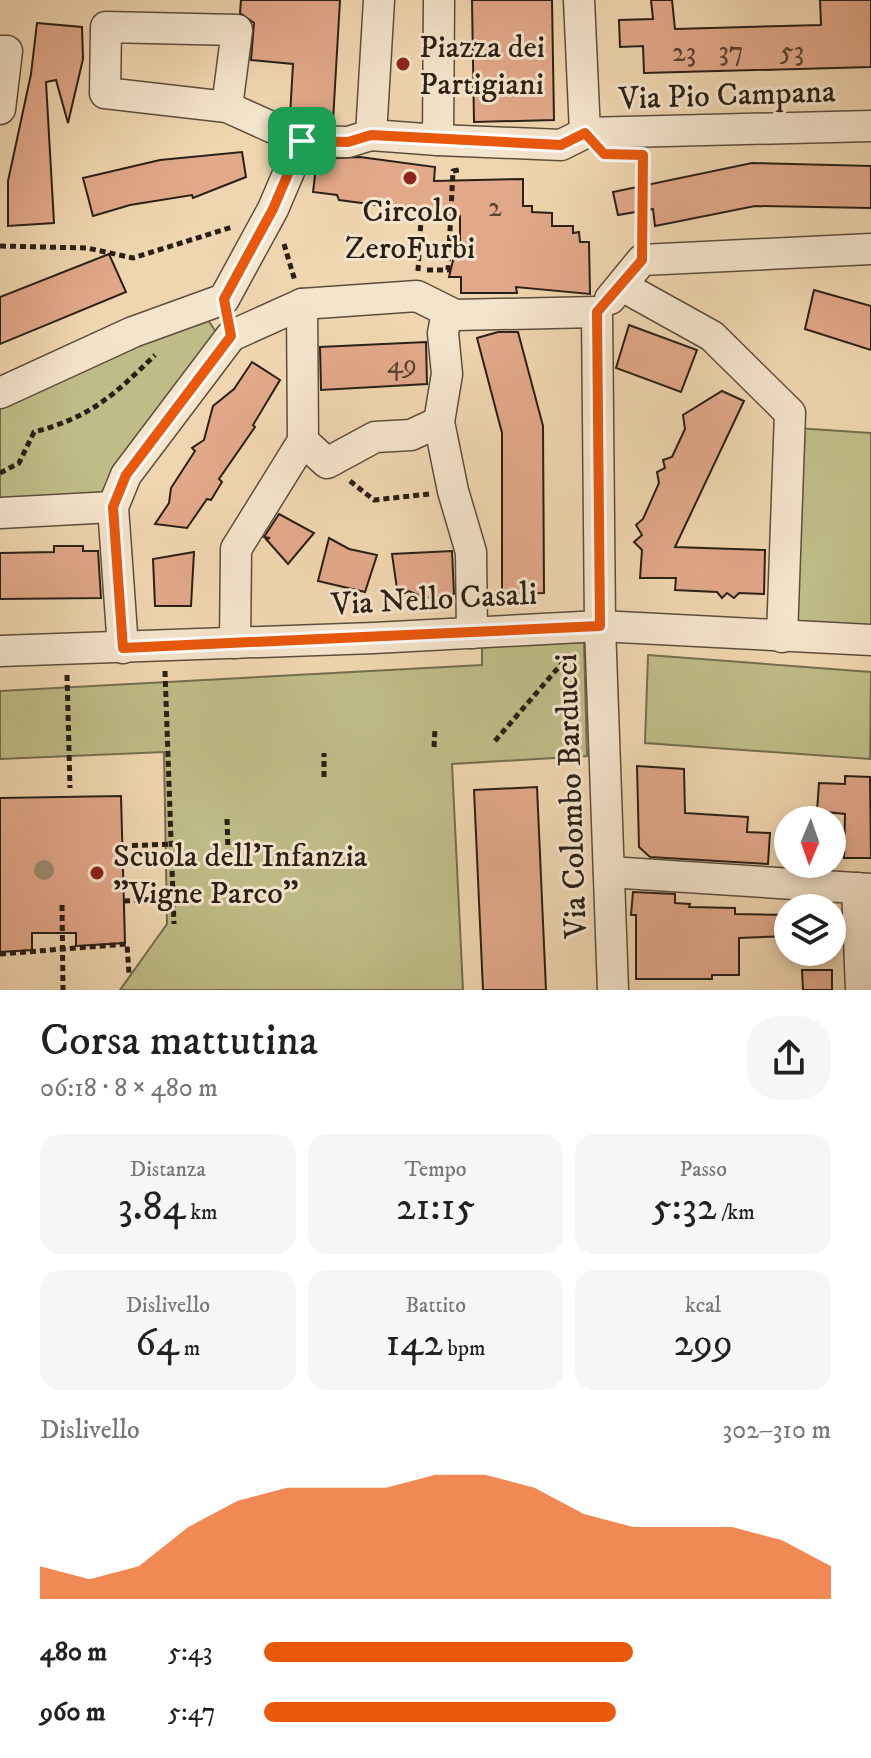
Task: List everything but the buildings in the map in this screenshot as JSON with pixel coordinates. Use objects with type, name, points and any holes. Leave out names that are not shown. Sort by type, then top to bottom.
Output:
[{"type":"street","points":[[371,135],[379,0]]},
{"type":"street","points":[[227,107],[237,30],[122,13],[106,27],[105,93],[227,107],[302,141],[348,142],[371,135],[438,140],[439,0]]},
{"type":"street","points":[[579,0],[585,133]]},
{"type":"street","points":[[0,51],[7,51],[0,109]]},
{"type":"street","name":"Via Pio Campana","points":[[438,140],[561,145],[585,133],[871,126]]},
{"type":"street","points":[[231,336],[224,299],[273,209],[302,141]]},
{"type":"street","points":[[123,648],[113,507],[126,475],[231,336],[302,304],[418,283],[447,312],[597,312],[642,260],[871,249]]},
{"type":"street","points":[[622,286],[712,336],[790,413],[782,637]]},
{"type":"street","points":[[0,393],[133,332],[224,299]]},
{"type":"street","points":[[235,643],[236,549],[303,441],[302,304]]},
{"type":"street","points":[[447,312],[443,333],[447,374],[439,422],[453,491],[471,552],[472,633]]},
{"type":"street","name":"Via Colombo Barducci","points":[[597,312],[600,626],[613,990]]},
{"type":"street","points":[[303,441],[327,463],[375,437],[411,435],[439,422]]},
{"type":"street","points":[[0,513],[113,507]]},
{"type":"street","name":"Via Nello Casali","points":[[0,651],[600,626],[871,640]]},
{"type":"street","points":[[609,872],[864,888],[861,990]]},
{"type":"path","points":[[630,155],[643,155],[642,260]]},
{"type":"path","points":[[421,220],[418,283],[448,270],[453,171],[466,169]]},
{"type":"path","points":[[0,246],[87,248],[133,258],[223,231],[273,209],[302,304]]},
{"type":"path","points":[[0,473],[19,463],[34,432],[71,423],[112,397],[156,354]]},
{"type":"path","points":[[327,463],[374,500],[453,491]]},
{"type":"path","points":[[495,741],[563,660],[600,626]]},
{"type":"path","points":[[165,646],[174,924]]},
{"type":"path","points":[[67,650],[70,788]]},
{"type":"path","points":[[434,747],[435,729]]},
{"type":"path","points":[[324,753],[324,777]]},
{"type":"path","points":[[227,819],[228,851]]},
{"type":"path","points":[[122,846],[172,844]]},
{"type":"path","points":[[124,901],[174,898]]},
{"type":"path","points":[[62,905],[63,990]]},
{"type":"path","points":[[0,954],[127,944],[129,974]]},
{"type":"shaded area","points":[[203,313],[221,339],[104,492],[0,509],[0,403]]},
{"type":"shaded area","points":[[796,428],[871,433],[871,633],[791,628]]},
{"type":"shaded area","points":[[584,642],[587,756],[452,764],[463,990],[120,990],[167,924],[164,752],[0,759],[0,691],[482,665],[482,647]]},
{"type":"shaded area","points":[[648,655],[871,672],[870,759],[645,743]]},
{"type":"place","name":"Piazza dei Partigiani","points":[[403,64]]},
{"type":"place","name":"Circolo ZeroFurbi","points":[[410,178]]},
{"type":"place","name":"Scuola dell'Infanzia \"Vigne Parco\"","points":[[97,873]]},
{"type":"route","points":[[585,133],[604,154],[643,155],[642,260],[597,312],[600,626],[123,648],[113,507],[126,475],[231,336],[224,299],[273,209],[302,141],[348,142],[371,135],[561,145],[585,133]]}]
